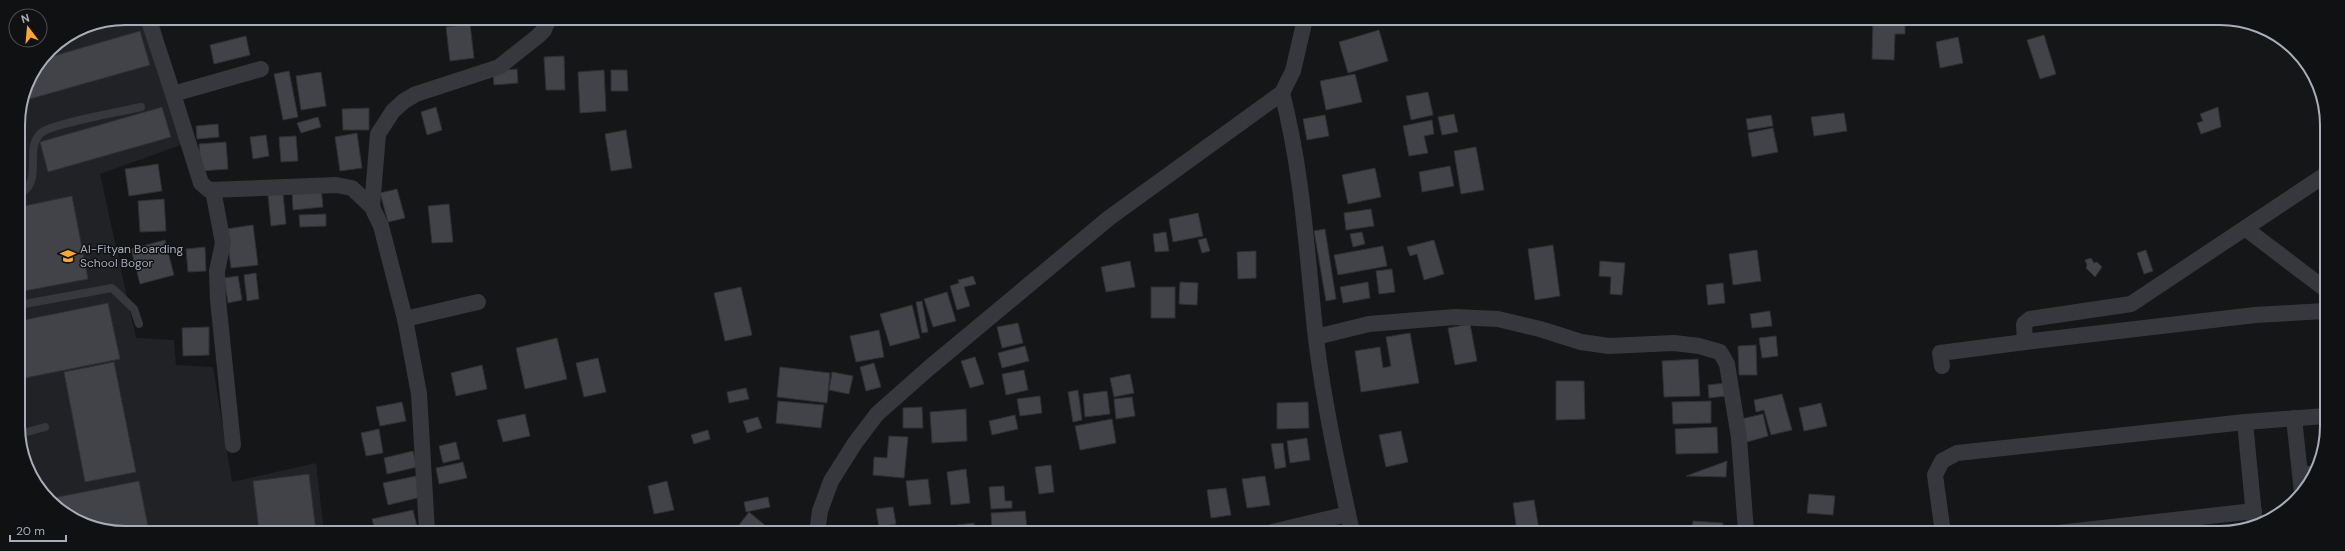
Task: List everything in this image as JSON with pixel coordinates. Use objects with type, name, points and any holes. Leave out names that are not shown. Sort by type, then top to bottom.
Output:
[{"type":"street","points":[[150,25],[201,182],[206,189],[213,190],[336,185],[352,188],[372,207],[381,226],[406,319],[419,394],[427,526]]},
{"type":"street","points":[[372,207],[378,134],[393,111],[404,101],[416,94],[499,68],[538,36],[544,30],[546,25]]},
{"type":"street","points":[[818,526],[820,511],[832,481],[855,443],[877,414],[929,368],[1109,218],[1282,93],[1293,71],[1304,25]]},
{"type":"street","points":[[173,94],[260,69]]},
{"type":"street","points":[[1282,93],[1288,118],[1298,180],[1316,337],[1327,416],[1351,526]]},
{"type":"street","points":[[2025,342],[2024,324],[2030,319],[2131,304],[2320,178]]},
{"type":"street","points":[[213,190],[223,242],[217,271],[218,300],[233,445]]},
{"type":"street","points":[[2246,229],[2320,285]]},
{"type":"street","points":[[406,319],[478,302]]},
{"type":"street","points":[[2131,304],[2135,328]]},
{"type":"street","points":[[1942,366],[1940,353],[2135,328],[2255,315],[2320,311]]},
{"type":"street","points":[[1316,337],[1369,324],[1455,317],[1498,318],[1581,342],[1609,346],[1674,343],[1699,346],[1720,352],[1727,364],[1739,438],[1746,526]]},
{"type":"street","points":[[1942,526],[1935,475],[1942,461],[1958,453],[2245,422],[2320,416]]},
{"type":"street","points":[[2294,418],[2307,474]]},
{"type":"street","points":[[2150,526],[2255,518],[2245,422]]},
{"type":"street","points":[[1297,526],[1348,514]]},
{"type":"lane","points":[[25,191],[32,180],[33,142],[42,132],[57,125],[141,107]]},
{"type":"lane","points":[[25,304],[112,288],[134,309],[139,324]]},
{"type":"lane","points":[[25,432],[45,427]]},
{"type":"shaded area","name":"Al-Fityan Boarding School Bogor","points":[[160,25],[189,142],[100,174],[136,338],[174,340],[176,365],[213,367],[232,482],[316,463],[323,526],[119,526],[99,523],[75,513],[54,497],[35,470],[27,445],[25,426],[25,119],[28,99],[38,75],[54,54],[81,35],[93,30],[112,26]]},
{"type":"building","points":[[470,25],[474,58],[450,61],[446,27]]},
{"type":"building","points":[[1873,25],[1905,25],[1905,34],[1895,34],[1894,60],[1872,59]]},
{"type":"building","points":[[105,28],[89,32],[93,30]]},
{"type":"building","points":[[1379,30],[1388,61],[1348,73],[1339,42]]},
{"type":"building","points":[[140,31],[150,65],[30,99],[29,96],[38,75],[52,56]]},
{"type":"building","points":[[2044,35],[2056,74],[2040,79],[2027,40]]},
{"type":"building","points":[[246,36],[250,55],[214,64],[210,45]]},
{"type":"building","points":[[1958,37],[1963,63],[1940,68],[1936,42]]},
{"type":"building","points":[[564,56],[565,90],[546,90],[544,57]]},
{"type":"building","points":[[517,69],[518,83],[494,85],[493,71]]},
{"type":"building","points":[[604,70],[606,111],[580,113],[578,72]]},
{"type":"building","points":[[611,70],[627,70],[628,91],[611,91]]},
{"type":"building","points":[[289,71],[298,117],[283,120],[274,74]]},
{"type":"building","points":[[321,72],[326,106],[301,110],[296,76]]},
{"type":"building","points":[[1355,74],[1362,102],[1326,110],[1320,81]]},
{"type":"building","points":[[1428,92],[1433,115],[1411,120],[1406,96]]},
{"type":"building","points":[[162,107],[171,137],[48,172],[40,142]]},
{"type":"building","points":[[436,107],[442,130],[427,135],[421,112]]},
{"type":"building","points":[[2218,107],[2221,127],[2201,134],[2197,123],[2203,121],[2200,114]]},
{"type":"building","points":[[369,108],[369,130],[343,130],[342,109]]},
{"type":"building","points":[[1844,113],[1847,131],[1814,136],[1811,117]]},
{"type":"building","points":[[1454,114],[1458,132],[1442,135],[1438,117]]},
{"type":"building","points":[[1325,115],[1329,136],[1307,140],[1303,119]]},
{"type":"building","points":[[1771,115],[1773,126],[1748,130],[1746,119]]},
{"type":"building","points":[[318,117],[321,127],[301,133],[297,123]]},
{"type":"building","points":[[1432,120],[1434,134],[1424,136],[1428,153],[1409,156],[1403,126]]},
{"type":"building","points":[[218,124],[219,137],[197,139],[196,126]]},
{"type":"building","points":[[1773,128],[1778,152],[1752,157],[1748,133]]},
{"type":"building","points":[[626,130],[632,168],[611,171],[605,134]]},
{"type":"building","points":[[357,133],[362,168],[340,171],[335,137]]},
{"type":"building","points":[[266,135],[269,156],[253,159],[250,137]]},
{"type":"building","points":[[296,136],[298,161],[281,162],[279,137]]},
{"type":"building","points":[[226,142],[228,169],[201,171],[199,144]]},
{"type":"building","points":[[1476,147],[1484,190],[1461,194],[1454,151]]},
{"type":"building","points":[[158,164],[162,191],[129,196],[125,169]]},
{"type":"building","points":[[1450,166],[1454,186],[1422,192],[1419,172]]},
{"type":"building","points":[[1375,168],[1381,197],[1348,204],[1342,175]]},
{"type":"building","points":[[321,187],[323,207],[293,210],[292,189]]},
{"type":"building","points":[[397,189],[405,218],[388,222],[380,193]]},
{"type":"building","points":[[283,194],[286,224],[271,226],[268,195]]},
{"type":"building","points":[[72,196],[88,279],[25,291],[25,206]]},
{"type":"building","points":[[164,199],[166,231],[140,232],[138,201]]},
{"type":"building","points":[[449,204],[453,242],[432,243],[428,206]]},
{"type":"building","points":[[1371,209],[1374,226],[1346,230],[1344,213]]},
{"type":"building","points":[[1198,213],[1203,236],[1173,242],[1169,219]]},
{"type":"building","points":[[326,214],[326,226],[300,227],[299,215]]},
{"type":"building","points":[[253,225],[258,265],[231,268],[226,229]]},
{"type":"building","points":[[1325,229],[1336,299],[1326,301],[1314,231]]},
{"type":"building","points":[[1166,232],[1169,251],[1155,252],[1153,234]]},
{"type":"building","points":[[1362,232],[1365,244],[1353,247],[1350,234]]},
{"type":"building","points":[[1206,238],[1210,251],[1202,253],[1198,240]]},
{"type":"building","points":[[165,240],[174,275],[140,284],[131,249]]},
{"type":"building","points":[[1434,240],[1444,274],[1424,280],[1417,254],[1410,256],[1407,247]]},
{"type":"building","points":[[1553,245],[1560,296],[1535,300],[1528,249]]},
{"type":"building","points":[[1383,246],[1387,266],[1338,275],[1334,255]]},
{"type":"building","points":[[205,247],[206,271],[188,272],[186,249]]},
{"type":"building","points":[[1757,250],[1761,281],[1733,285],[1729,254]]},
{"type":"building","points":[[2146,250],[2153,271],[2144,274],[2137,253]]},
{"type":"building","points":[[1256,251],[1256,278],[1238,279],[1237,252]]},
{"type":"building","points":[[2091,258],[2094,263],[2097,262],[2102,267],[2095,277],[2086,268],[2087,265],[2085,260]]},
{"type":"building","points":[[1130,261],[1135,287],[1106,292],[1101,267]]},
{"type":"building","points":[[1600,261],[1625,263],[1622,295],[1610,294],[1611,277],[1599,276]]},
{"type":"building","points":[[1392,269],[1395,292],[1379,294],[1376,271]]},
{"type":"building","points":[[256,273],[259,299],[247,301],[244,275]]},
{"type":"building","points":[[238,276],[242,300],[228,303],[224,278]]},
{"type":"building","points":[[973,276],[976,284],[964,287],[970,306],[957,310],[950,286],[959,283],[958,280]]},
{"type":"building","points":[[1180,282],[1198,283],[1197,305],[1179,304]]},
{"type":"building","points":[[1368,282],[1370,298],[1343,303],[1340,287]]},
{"type":"building","points":[[1723,283],[1725,303],[1708,305],[1706,285]]},
{"type":"building","points":[[741,287],[752,335],[725,341],[714,293]]},
{"type":"building","points":[[1151,287],[1175,287],[1175,318],[1151,318]]},
{"type":"building","points":[[947,292],[956,321],[933,327],[924,299]]},
{"type":"building","points":[[922,301],[928,332],[922,333],[916,302]]},
{"type":"building","points":[[108,303],[120,359],[25,378],[25,320]]},
{"type":"building","points":[[912,305],[920,338],[890,346],[880,314]]},
{"type":"building","points":[[1770,311],[1772,326],[1752,328],[1750,314]]},
{"type":"building","points":[[1018,323],[1023,343],[1002,348],[997,327]]},
{"type":"building","points":[[1470,324],[1477,361],[1455,365],[1448,328]]},
{"type":"building","points":[[209,327],[209,355],[183,356],[182,328]]},
{"type":"building","points":[[879,330],[884,357],[856,362],[850,336]]},
{"type":"building","points":[[1410,333],[1419,383],[1361,392],[1355,351],[1380,347],[1383,368],[1391,366],[1386,337]]},
{"type":"building","points":[[1776,336],[1778,356],[1762,358],[1759,338]]},
{"type":"building","points":[[557,338],[567,379],[525,389],[516,348]]},
{"type":"building","points":[[1756,345],[1757,375],[1739,375],[1738,346]]},
{"type":"building","points":[[1025,346],[1029,361],[1002,368],[998,353]]},
{"type":"building","points":[[975,357],[984,384],[970,388],[961,361]]},
{"type":"building","points":[[598,358],[606,392],[584,397],[576,363]]},
{"type":"building","points":[[1698,359],[1700,396],[1664,397],[1662,361]]},
{"type":"building","points":[[114,362],[136,472],[85,482],[64,372]]},
{"type":"building","points":[[874,363],[881,387],[866,391],[860,367]]},
{"type":"building","points":[[482,365],[487,389],[456,396],[451,373]]},
{"type":"building","points":[[780,367],[830,373],[827,403],[777,397]]},
{"type":"building","points":[[1024,370],[1028,390],[1006,395],[1002,374]]},
{"type":"building","points":[[832,372],[853,376],[849,394],[829,390]]},
{"type":"building","points":[[1130,374],[1134,393],[1114,397],[1110,378]]},
{"type":"building","points":[[1556,381],[1584,381],[1585,419],[1556,420]]},
{"type":"building","points":[[1725,383],[1726,396],[1709,398],[1708,385]]},
{"type":"building","points":[[746,388],[749,399],[729,403],[727,392]]},
{"type":"building","points":[[1078,390],[1082,420],[1073,422],[1068,392]]},
{"type":"building","points":[[1107,391],[1110,414],[1085,417],[1083,394]]},
{"type":"building","points":[[1782,394],[1792,430],[1771,435],[1764,410],[1756,412],[1754,400]]},
{"type":"building","points":[[1040,396],[1042,413],[1020,416],[1017,399]]},
{"type":"building","points":[[1132,397],[1135,416],[1116,419],[1114,399]]},
{"type":"building","points":[[778,401],[824,405],[821,428],[776,423]]},
{"type":"building","points":[[1711,401],[1711,423],[1673,424],[1672,402]]},
{"type":"building","points":[[402,402],[406,421],[380,426],[376,407]]},
{"type":"building","points":[[1308,402],[1309,428],[1277,429],[1277,403]]},
{"type":"building","points":[[1821,403],[1827,426],[1804,431],[1799,408]]},
{"type":"building","points":[[922,407],[923,428],[903,428],[903,408]]},
{"type":"building","points":[[966,409],[967,441],[932,443],[930,412]]},
{"type":"building","points":[[525,414],[530,436],[503,442],[497,420]]},
{"type":"building","points":[[1763,414],[1768,436],[1747,442],[1741,419]]},
{"type":"building","points":[[1015,415],[1018,429],[992,435],[989,421]]},
{"type":"building","points":[[758,417],[762,428],[747,433],[743,421]]},
{"type":"building","points":[[1112,419],[1116,443],[1080,450],[1075,426]]},
{"type":"building","points":[[1717,427],[1718,453],[1676,454],[1675,429]]},
{"type":"building","points":[[379,429],[383,453],[366,456],[361,433]]},
{"type":"building","points":[[708,430],[710,439],[694,444],[691,435]]},
{"type":"building","points":[[1401,431],[1408,462],[1386,467],[1379,435]]},
{"type":"building","points":[[889,436],[908,437],[904,478],[873,475],[874,457],[887,458]]},
{"type":"building","points":[[1307,438],[1310,460],[1290,463],[1287,441]]},
{"type":"building","points":[[456,442],[460,459],[443,463],[439,446]]},
{"type":"building","points":[[1283,443],[1286,467],[1275,469],[1271,444]]},
{"type":"building","points":[[413,451],[417,467],[387,474],[384,458]]},
{"type":"building","points":[[1727,461],[1726,477],[1686,476]]},
{"type":"building","points":[[463,462],[467,478],[439,484],[436,468]]},
{"type":"building","points":[[1051,465],[1054,492],[1039,494],[1035,467]]},
{"type":"building","points":[[966,469],[970,503],[951,505],[947,472]]},
{"type":"building","points":[[309,474],[315,526],[258,526],[253,481]]},
{"type":"building","points":[[416,476],[421,497],[388,505],[383,483]]},
{"type":"building","points":[[1265,476],[1270,505],[1247,508],[1242,479]]},
{"type":"building","points":[[928,479],[931,504],[909,506],[906,481]]},
{"type":"building","points":[[139,481],[148,526],[119,526],[99,523],[75,513],[55,498]]},
{"type":"building","points":[[667,481],[674,510],[654,514],[648,486]]},
{"type":"building","points":[[1004,486],[1005,501],[1012,501],[1012,508],[991,509],[989,487]]},
{"type":"building","points":[[1226,488],[1231,515],[1211,518],[1207,490]]},
{"type":"building","points":[[1809,494],[1835,496],[1833,515],[1807,513]]},
{"type":"building","points":[[768,497],[770,507],[746,512],[744,502]]},
{"type":"building","points":[[1534,500],[1538,526],[1516,526],[1513,503]]},
{"type":"building","points":[[893,507],[896,524],[879,526],[876,509]]},
{"type":"building","points":[[413,510],[417,526],[374,526],[372,519]]},
{"type":"building","points":[[1025,511],[1027,526],[992,526],[991,513]]},
{"type":"building","points":[[749,512],[766,526],[738,526]]},
{"type":"building","points":[[1693,521],[1723,523],[1723,526],[1693,526]]},
{"type":"building","points":[[974,523],[974,526],[957,526]]},
{"type":"place","name":"Al-Fityan Boarding School Bogor","points":[[68,256]]}]
